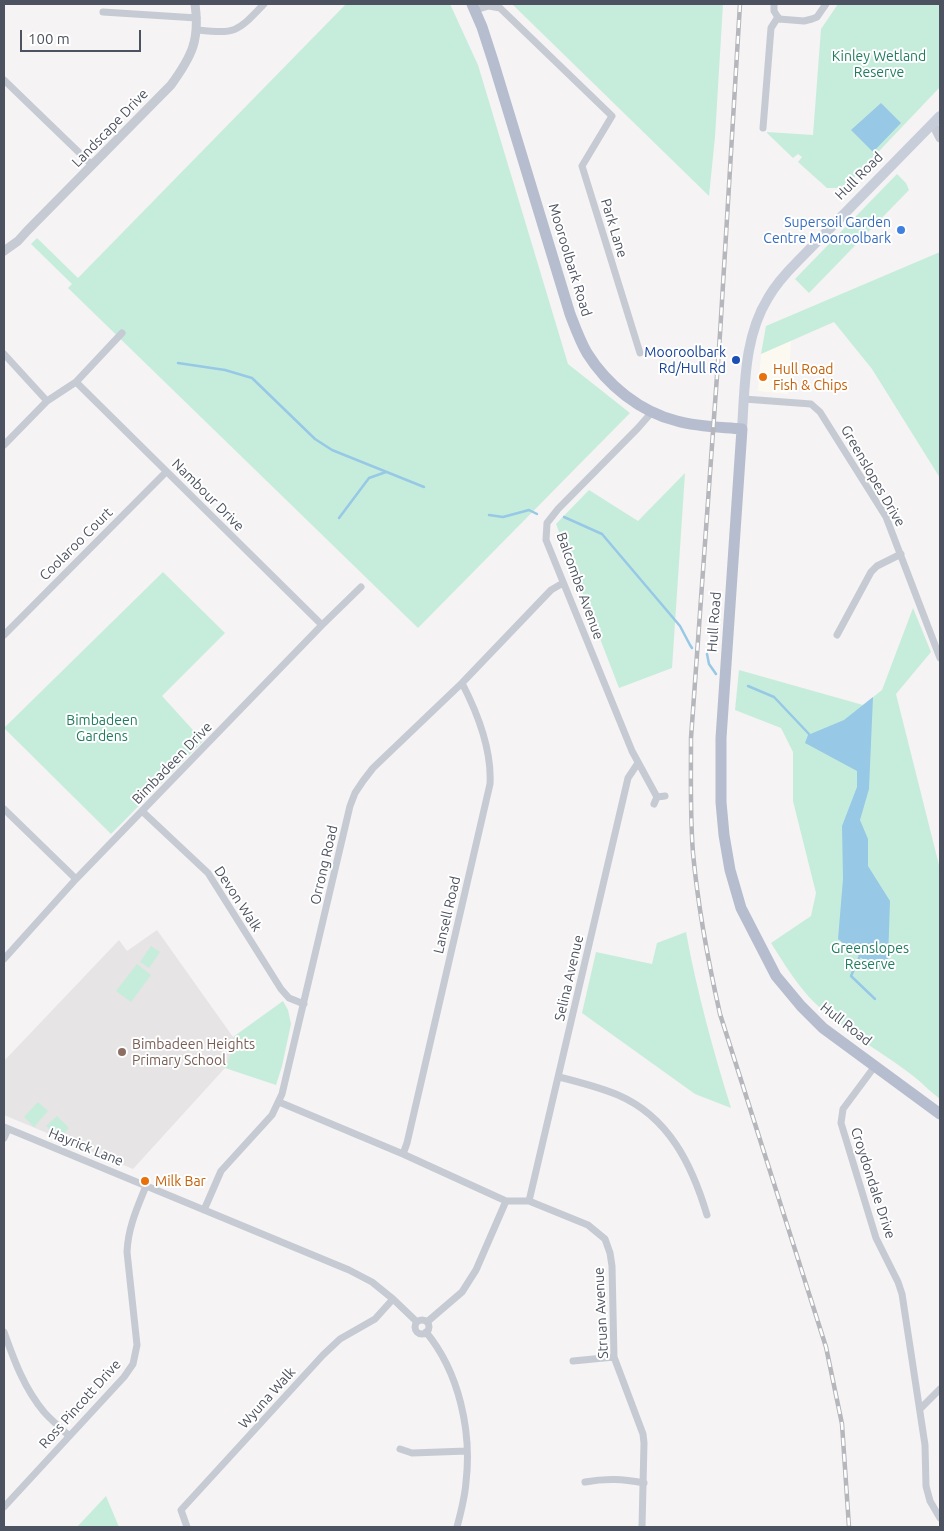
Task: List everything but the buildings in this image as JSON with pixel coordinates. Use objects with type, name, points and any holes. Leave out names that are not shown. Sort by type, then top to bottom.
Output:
[{"type":"main road","name":"Mooroolbark Road","points":[[474,7],[493,61],[570,314],[587,352],[598,369],[611,382],[627,396],[652,412],[683,423],[742,429]]},
{"type":"main road","name":"Hull Road","points":[[940,116],[781,279],[768,298],[754,329],[749,351],[744,399],[721,738],[721,802],[730,870],[741,908],[776,976],[801,1006],[823,1028],[940,1114]]},
{"type":"street","name":"Landscape Drive","points":[[4,251],[18,241],[171,85],[184,67],[194,46],[198,30],[195,4]]},
{"type":"street","points":[[198,30],[233,31],[244,24],[264,4]]},
{"type":"street","points":[[774,4],[774,11],[778,18],[782,20],[804,21],[817,17],[826,4]]},
{"type":"street","name":"Park Lane","points":[[474,7],[489,6],[500,8],[612,116],[582,166],[640,353]]},
{"type":"street","points":[[103,12],[197,18]]},
{"type":"street","points":[[763,128],[771,28],[778,18]]},
{"type":"street","points":[[4,80],[92,165]]},
{"type":"street","points":[[933,124],[940,138]]},
{"type":"street","points":[[4,445],[47,401],[76,382],[122,333]]},
{"type":"street","points":[[4,354],[47,401]]},
{"type":"street","name":"Nambour Drive","points":[[76,382],[322,625]]},
{"type":"street","name":"Greenslopes Drive","points":[[744,399],[811,404],[816,408],[886,517],[940,658]]},
{"type":"street","name":"Balcombe Avenue","points":[[652,412],[558,509],[547,523],[546,540],[632,751],[659,799]]},
{"type":"street","name":"Coolaroo Court","points":[[4,635],[166,472]]},
{"type":"street","points":[[837,635],[871,572],[877,566],[901,554]]},
{"type":"street","name":"Orrong Road","points":[[204,1210],[218,1176],[272,1114],[285,1086],[350,806],[355,794],[373,768],[462,683],[551,590],[563,583]]},
{"type":"street","name":"Bimbadeen Drive","points":[[4,959],[76,879],[361,587]]},
{"type":"street","name":"Lansell Road","points":[[403,1154],[490,784],[491,768],[483,733],[462,683]]},
{"type":"street","name":"Selina Avenue","points":[[529,1201],[628,778],[638,763]]},
{"type":"street","points":[[4,809],[76,879]]},
{"type":"street","name":"Devon Walk","points":[[143,812],[208,873],[281,989],[289,998],[304,1004]]},
{"type":"street","name":"Croydondale Drive","points":[[875,1066],[843,1109],[840,1123],[876,1238],[902,1294],[925,1445],[926,1486],[930,1501],[940,1518]]},
{"type":"street","points":[[559,1077],[620,1095],[642,1109],[657,1122],[678,1146],[690,1167],[699,1189],[706,1215]]},
{"type":"street","name":"Struan Avenue","points":[[279,1102],[403,1154],[506,1201],[529,1201],[588,1226],[605,1238],[612,1266],[614,1357],[643,1434],[645,1451],[642,1527]]},
{"type":"street","points":[[4,1138],[6,1128]]},
{"type":"street","name":"Hayrick Lane","points":[[6,1128],[349,1270],[372,1282],[417,1322]]},
{"type":"street","name":"Ross Pincott Drive","points":[[4,1506],[124,1377],[133,1364],[137,1345],[127,1242],[132,1220],[146,1186]]},
{"type":"street","points":[[427,1322],[462,1292],[476,1270],[506,1201]]},
{"type":"street","name":"Wyuna Walk","points":[[187,1527],[181,1510],[323,1355],[340,1339],[375,1319],[393,1299]]},
{"type":"street","points":[[426,1332],[421,1334],[415,1328],[417,1322],[423,1320],[427,1322]]},
{"type":"street","points":[[426,1332],[428,1328],[427,1322]]},
{"type":"street","points":[[4,1332],[28,1390],[44,1412],[69,1436]]},
{"type":"street","points":[[426,1332],[442,1356],[455,1388],[464,1419],[467,1451],[466,1480],[457,1527]]},
{"type":"street","points":[[573,1360],[614,1357]]},
{"type":"street","points":[[920,1409],[940,1389]]},
{"type":"street","points":[[400,1449],[412,1453],[467,1451]]},
{"type":"street","points":[[586,1482],[617,1479],[644,1483]]},
{"type":"shaded area","points":[[791,341],[788,394],[758,391],[761,354]]},
{"type":"shaded area","name":"Bimbadeen Heights Primary School","points":[[157,930],[236,1043],[225,1068],[133,1169],[4,1115],[4,1061],[119,940],[127,951]]},
{"type":"green space","points":[[346,4],[450,4],[478,65],[568,364],[630,413],[418,628],[68,288],[72,284],[31,244],[37,238],[78,278]]},
{"type":"green space","points":[[512,4],[723,4],[715,137],[709,196]]},
{"type":"green space","name":"Kinley Wetland Reserve","points":[[838,4],[940,4],[940,87],[844,188],[827,188],[798,162],[802,157],[798,154],[793,158],[767,132],[813,135],[821,29]]},
{"type":"green space","points":[[897,174],[906,183],[909,190],[809,293],[795,279]]},
{"type":"green space","points":[[940,252],[940,478],[872,369],[834,322],[761,354],[766,326]]},
{"type":"green space","points":[[685,473],[672,668],[619,688],[556,524],[589,490],[638,521]]},
{"type":"green space","name":"Bimbadeen Gardens","points":[[163,572],[225,633],[162,696],[203,741],[111,834],[4,728]]},
{"type":"green space","name":"Greenslopes Reserve","points":[[913,608],[931,652],[896,694],[940,869],[940,1099],[904,1069],[821,1009],[798,984],[771,943],[811,916],[816,893],[793,801],[793,752],[781,728],[735,710],[739,670],[863,705],[882,690]]},
{"type":"green space","points":[[686,932],[706,1021],[731,1108],[695,1094],[582,1013],[596,952],[652,964],[657,943]]},
{"type":"green space","points":[[151,946],[160,952],[149,968],[140,962]]},
{"type":"green space","points":[[137,964],[151,975],[131,1002],[116,991]]},
{"type":"green space","points":[[283,1001],[288,1010],[291,1024],[276,1085],[225,1068],[235,1044],[233,1037]]},
{"type":"green space","points":[[38,1102],[48,1111],[34,1127],[24,1117]]},
{"type":"green space","points":[[57,1116],[69,1128],[59,1138],[46,1126]]},
{"type":"green space","points":[[106,1496],[119,1527],[77,1527]]},
{"type":"water","points":[[881,103],[901,123],[873,152],[851,130]]},
{"type":"water","points":[[873,697],[869,789],[860,820],[868,839],[868,866],[890,901],[888,960],[875,969],[838,939],[843,879],[842,826],[857,787],[857,771],[805,743],[808,735],[844,720]]},
{"type":"waterway","points":[[178,363],[225,370],[252,378],[315,439],[332,450],[424,487]]},
{"type":"waterway","points":[[339,518],[369,478],[386,472]]},
{"type":"waterway","points":[[489,515],[503,517],[529,510],[537,514]]},
{"type":"waterway","points":[[564,517],[602,534],[680,626],[692,648]]},
{"type":"waterway","points":[[707,654],[709,664],[716,674]]},
{"type":"waterway","points":[[748,686],[774,697],[809,734]]},
{"type":"waterway","points":[[860,956],[851,976],[875,999]]},
{"type":"railway","points":[[740,4],[720,334],[691,738],[693,853],[704,934],[720,1014],[826,1347],[842,1424],[849,1527]]},
{"type":"place","name":"Supersoil Garden Centre Mooroolbark","points":[[901,230]]},
{"type":"place","name":"Mooroolbark Rd/Hull Rd","points":[[736,360]]},
{"type":"place","name":"Hull Road Fish & Chips","points":[[763,377]]},
{"type":"place","name":"Bimbadeen Heights Primary School","points":[[122,1052]]},
{"type":"place","name":"Milk Bar","points":[[145,1181]]}]
